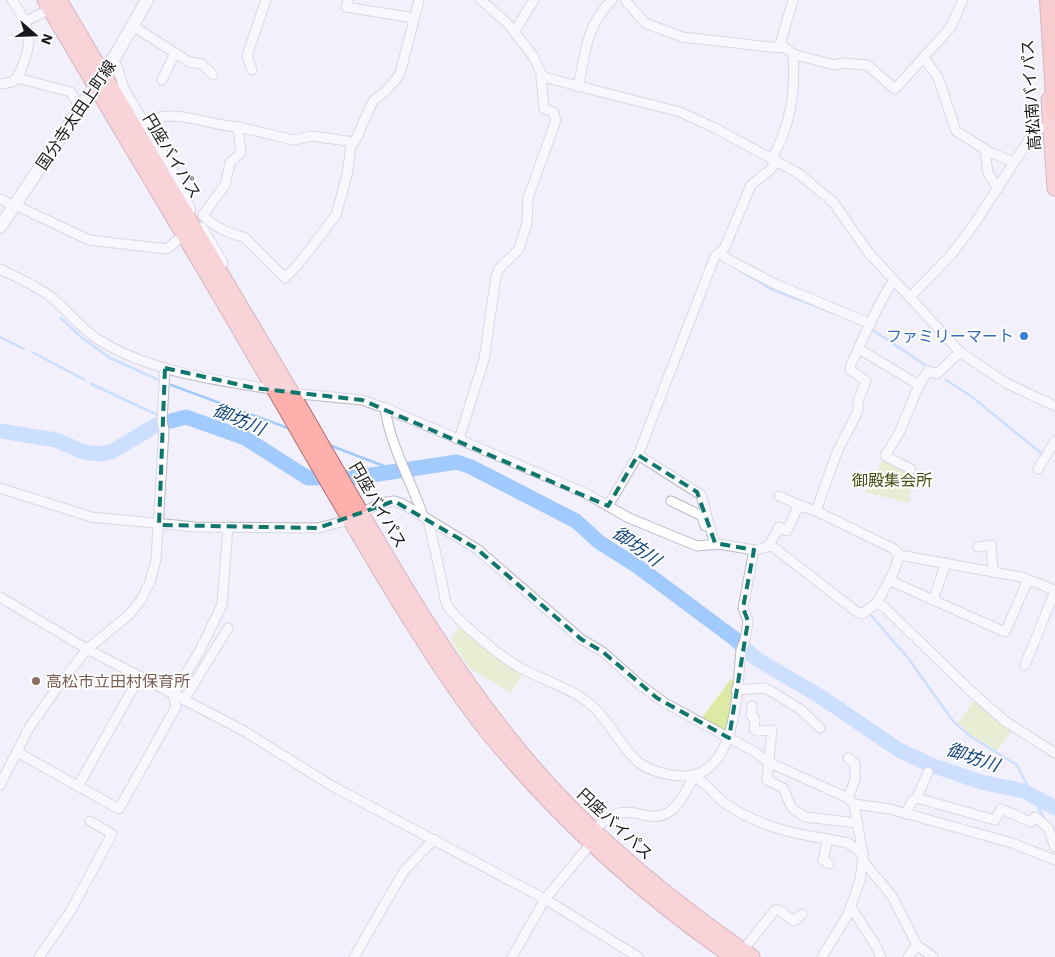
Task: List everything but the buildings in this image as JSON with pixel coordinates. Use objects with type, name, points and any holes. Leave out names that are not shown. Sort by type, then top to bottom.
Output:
[{"type":"highway","name":"高松南バイパス","points":[[1042,0],[1053,118],[1055,188]]},
{"type":"highway","points":[[1048,0],[1053,118]]},
{"type":"highway","name":"円座バイパス","points":[[51,3],[296,394],[345,483],[355,516]]},
{"type":"highway","name":"円座バイパス","points":[[99,80],[184,235],[275,390],[318,468],[329,486],[355,516],[440,665],[486,729],[563,816],[595,836],[662,906],[743,955]]},
{"type":"main road","name":"国分寺太田上町線","points":[[0,227],[99,80],[148,0]]},
{"type":"street","points":[[0,84],[12,82],[17,78],[29,54],[28,32],[12,0]]},
{"type":"street","points":[[252,70],[247,56],[266,0]]},
{"type":"street","points":[[348,0],[346,7],[414,18]]},
{"type":"street","points":[[238,127],[241,152],[230,163],[225,185],[203,215],[236,236],[244,237],[285,278],[301,261],[336,215],[354,142],[373,101],[386,91],[400,74],[419,0]]},
{"type":"street","points":[[516,33],[517,27],[534,0]]},
{"type":"street","points":[[578,88],[585,45],[600,12],[612,0]]},
{"type":"street","points":[[625,0],[645,23],[682,37],[779,48],[782,45],[793,0]]},
{"type":"street","points":[[782,45],[792,54],[834,65],[844,63],[867,65],[895,89],[950,28],[963,0]]},
{"type":"street","points":[[459,440],[484,360],[496,276],[499,269],[518,249],[527,222],[528,198],[556,120],[553,112],[544,109],[541,76],[533,56],[516,33],[484,1]]},
{"type":"street","points":[[24,22],[51,3]]},
{"type":"street","points":[[133,26],[189,62],[202,64],[213,75]]},
{"type":"street","points":[[162,80],[175,53]]},
{"type":"street","points":[[608,506],[638,455],[715,256],[724,249],[752,185],[771,169],[784,139],[788,126],[793,85],[792,54]]},
{"type":"street","points":[[923,57],[938,77],[956,131],[985,150],[1014,162]]},
{"type":"street","points":[[112,60],[118,69],[124,89],[172,168],[190,208],[296,394]]},
{"type":"street","points":[[541,76],[578,88],[680,112],[798,173],[827,196],[860,242],[960,352],[1006,383],[1055,406]]},
{"type":"street","points":[[17,78],[71,92],[80,108]]},
{"type":"street","points":[[145,124],[164,117],[176,117],[238,127],[294,140],[312,136],[354,142]]},
{"type":"street","points":[[910,297],[951,255],[998,189],[1035,130],[1053,118]]},
{"type":"street","points":[[985,150],[988,173],[998,189]]},
{"type":"street","points":[[0,199],[88,240],[167,249],[184,235]]},
{"type":"street","points":[[720,252],[724,257],[773,283],[870,326]]},
{"type":"street","points":[[0,269],[50,296],[96,338],[132,358],[230,384],[296,394],[362,400],[385,408],[585,493],[629,518],[697,546],[712,545],[754,550],[769,546],[776,549],[862,614],[877,603],[895,569],[899,554]]},
{"type":"street","points":[[816,511],[837,452],[858,411],[858,402],[866,381],[850,370],[880,300],[894,280]]},
{"type":"street","points":[[858,349],[919,385]]},
{"type":"street","points":[[911,469],[885,456],[899,433],[919,385],[928,370],[937,374],[960,352]]},
{"type":"street","points":[[0,785],[29,728],[87,649],[129,615],[141,600],[150,582],[156,560],[159,525],[165,368]]},
{"type":"street","points":[[385,408],[387,420],[405,472],[426,518],[445,598],[452,610],[504,657],[588,702],[600,714],[622,745],[640,763],[656,772],[694,776],[709,769],[718,761],[729,738],[741,650],[746,640],[748,621],[743,608],[754,550]]},
{"type":"street","points":[[1038,469],[1055,441]]},
{"type":"street","points":[[638,455],[701,495],[712,545]]},
{"type":"street","points":[[0,488],[91,517],[159,525],[228,528],[318,528],[355,516],[380,503],[394,502],[403,504],[477,549],[581,639],[603,652],[646,689],[680,712],[754,752],[768,762],[851,801],[1012,843],[1055,860]]},
{"type":"street","points":[[779,496],[816,511],[894,549],[899,554],[1028,580],[1055,590],[1025,665]]},
{"type":"street","points":[[670,501],[702,516],[712,545]]},
{"type":"street","points":[[769,546],[779,527],[787,531],[796,510],[801,506]]},
{"type":"street","points":[[17,752],[119,809],[176,707],[173,695],[199,652],[222,605],[228,528]]},
{"type":"street","points":[[978,547],[991,545],[993,572]]},
{"type":"street","points":[[933,600],[946,563]]},
{"type":"street","points":[[889,580],[1005,632],[1028,580]]},
{"type":"street","points":[[0,597],[87,649],[244,731],[332,786],[545,899],[638,957]]},
{"type":"street","points":[[877,603],[893,615],[975,695],[1005,721],[1055,753]]},
{"type":"street","points":[[184,700],[228,628]]},
{"type":"street","points":[[78,786],[140,676]]},
{"type":"street","points":[[736,690],[764,688],[769,690],[800,708],[820,728]]},
{"type":"street","points":[[752,706],[751,715],[755,720],[754,729],[757,731],[772,730],[767,780],[783,788],[792,808],[805,817],[817,820],[857,823]]},
{"type":"street","points":[[822,957],[837,935],[851,907],[860,881],[863,857],[851,801],[855,779],[855,764],[848,758]]},
{"type":"street","points":[[906,814],[912,801],[917,798],[928,772]]},
{"type":"street","points":[[512,957],[545,899],[595,836],[605,818],[619,812],[653,816],[670,812],[678,803],[694,776]]},
{"type":"street","points":[[694,776],[724,802],[750,820],[791,832],[848,843],[863,857],[892,896],[917,945],[933,957]]},
{"type":"street","points":[[917,798],[995,820],[1001,809],[1031,822],[1035,817],[1048,828],[1055,847]]},
{"type":"street","points":[[985,836],[990,819]]},
{"type":"street","points":[[39,957],[70,912],[112,834],[90,821]]},
{"type":"street","points":[[354,957],[404,871],[434,839]]},
{"type":"street","points":[[828,839],[823,860],[829,864]]},
{"type":"street","points":[[851,907],[876,946],[880,957]]},
{"type":"street","points":[[743,955],[775,910],[779,910],[794,921],[802,914]]},
{"type":"street","points":[[908,957],[917,945]]},
{"type":"highlighted area","points":[[165,368],[254,388],[362,400],[608,506],[638,455],[697,492],[715,543],[754,550],[743,608],[748,621],[729,738],[657,698],[603,652],[581,639],[477,549],[394,501],[318,528],[159,525]]},
{"type":"green space","name":"御殿集会所","points":[[885,456],[915,469],[909,503],[865,492]]},
{"type":"green space","points":[[461,624],[521,671],[521,676],[511,693],[469,668],[451,639]]},
{"type":"green space","points":[[731,679],[735,681],[728,732],[701,719]]},
{"type":"green space","points":[[975,699],[1013,729],[997,751],[971,735],[958,723]]},
{"type":"waterway","points":[[742,272],[771,289],[836,314]]},
{"type":"waterway","points":[[61,318],[81,337],[110,358],[159,380]]},
{"type":"waterway","points":[[871,329],[925,365]]},
{"type":"waterway","points":[[0,337],[24,349]]},
{"type":"waterway","points":[[32,352],[85,380]]},
{"type":"waterway","points":[[946,380],[971,396],[1041,453]]},
{"type":"waterway","points":[[91,384],[160,416]]},
{"type":"waterway","points":[[171,385],[288,428]]},
{"type":"waterway","name":"御坊川","points":[[171,421],[186,417],[245,438],[308,478],[358,477],[457,462],[471,467],[576,521],[599,542],[637,566],[735,639],[755,658],[821,697],[899,750],[931,765],[981,782],[1024,791],[1055,808]]},
{"type":"waterway","name":"御坊川","points":[[165,418],[171,421]]},
{"type":"waterway","name":"御坊川","points":[[0,431],[56,440],[84,452],[99,454],[111,452],[158,424]]},
{"type":"waterway","points":[[329,445],[397,471]]},
{"type":"waterway","points":[[869,613],[908,658],[953,721],[970,736],[1017,765],[1046,822]]},
{"type":"place","name":"ファミリーマート","points":[[1024,336]]},
{"type":"place","name":"高松市立田村保育所","points":[[36,681]]}]
